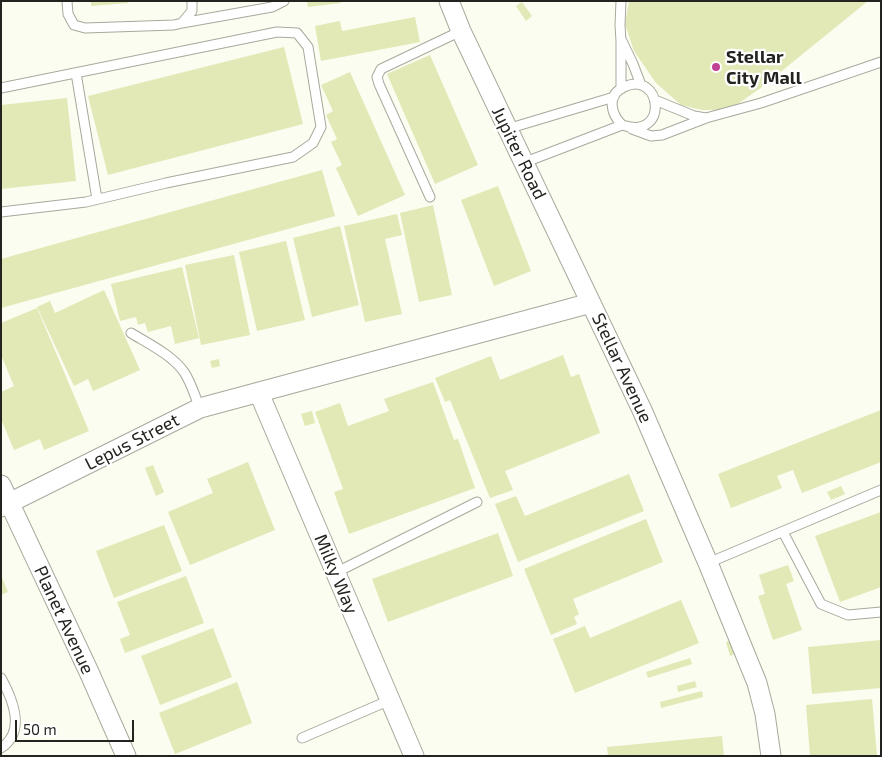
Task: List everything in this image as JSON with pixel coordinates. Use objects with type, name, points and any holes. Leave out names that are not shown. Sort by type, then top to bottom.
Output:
[{"type":"street","name":"Jupiter Road","points":[[449,1],[460,31],[591,303]]},
{"type":"street","name":"Stellar Avenue","points":[[259,393],[591,303],[646,418],[756,683],[764,714],[771,756]]},
{"type":"street","name":"Lepus Street","points":[[6,505],[200,408],[259,393]]},
{"type":"street","name":"Milky Way","points":[[259,393],[414,756]]},
{"type":"street","name":"Planet Avenue","points":[[1,485],[6,505],[89,672],[126,756]]},
{"type":"lane","points":[[67,1],[68,14],[74,24],[85,28],[182,24],[272,7],[284,1]]},
{"type":"lane","points":[[182,24],[192,11],[192,1]]},
{"type":"lane","points":[[621,1],[621,88]]},
{"type":"lane","points":[[430,197],[377,77],[381,69],[460,31]]},
{"type":"lane","points":[[1,88],[277,32],[297,33],[308,46],[321,127],[314,143],[293,156],[97,199],[1,212]]},
{"type":"lane","points":[[622,41],[641,85]]},
{"type":"lane","points":[[632,128],[643,127],[652,120],[656,111],[655,100],[650,91],[641,85],[630,84],[621,88],[614,97],[612,107],[615,118],[622,125],[651,136],[662,136],[706,118],[761,103],[881,62]]},
{"type":"lane","points":[[76,73],[97,199]]},
{"type":"lane","points":[[507,129],[614,97]]},
{"type":"lane","points":[[655,100],[694,116],[706,118]]},
{"type":"lane","points":[[524,163],[622,125]]},
{"type":"lane","points":[[131,333],[170,358],[180,367],[186,374],[200,408]]},
{"type":"lane","points":[[708,564],[881,490]]},
{"type":"lane","points":[[335,572],[477,502]]},
{"type":"lane","points":[[783,532],[821,604],[848,615],[881,612]]},
{"type":"lane","points":[[1,678],[12,697],[16,715],[14,732],[1,748]]},
{"type":"lane","points":[[302,738],[390,700]]},
{"type":"building","points":[[91,1],[128,1],[128,3],[91,6]]},
{"type":"building","points":[[307,1],[340,1],[341,3],[308,7]]},
{"type":"building","name":"Stellar City Mall","points":[[629,1],[868,1],[762,87],[729,110],[702,110],[681,105],[656,83],[634,51],[625,24]]},
{"type":"building","points":[[522,2],[532,16],[526,21],[516,6]]},
{"type":"building","points":[[415,17],[420,42],[321,61],[315,26],[340,21],[342,31]]},
{"type":"building","points":[[284,47],[303,124],[108,175],[88,96]]},
{"type":"building","points":[[430,55],[478,165],[435,184],[387,74]]},
{"type":"building","points":[[350,72],[405,195],[358,216],[336,168],[342,165],[331,142],[337,139],[326,115],[333,111],[321,85]]},
{"type":"building","points":[[67,98],[76,181],[1,189],[1,105]]},
{"type":"building","points":[[322,170],[335,216],[1,308],[1,259]]},
{"type":"building","points":[[498,186],[531,271],[494,286],[461,200]]},
{"type":"building","points":[[433,205],[452,295],[419,302],[400,213]]},
{"type":"building","points":[[397,214],[402,235],[385,239],[402,314],[365,322],[344,226]]},
{"type":"building","points":[[340,226],[359,305],[312,317],[293,238]]},
{"type":"building","points":[[286,241],[305,320],[257,331],[239,252]]},
{"type":"building","points":[[234,255],[250,335],[201,345],[185,265]]},
{"type":"building","points":[[182,267],[199,338],[175,344],[171,326],[148,332],[145,323],[138,325],[136,317],[120,321],[111,284]]},
{"type":"building","points":[[104,290],[140,370],[93,391],[88,379],[74,386],[37,307],[50,301],[55,313]]},
{"type":"building","points":[[37,308],[89,431],[44,450],[40,439],[14,450],[1,419],[1,392],[14,386],[1,355],[1,323]]},
{"type":"building","points":[[563,355],[571,377],[579,374],[600,433],[505,471],[513,490],[490,498],[450,400],[445,402],[435,378],[491,356],[500,380]]},
{"type":"building","points":[[219,359],[220,366],[212,368],[210,361]]},
{"type":"building","points":[[433,382],[454,440],[458,439],[475,488],[349,534],[334,492],[343,489],[315,412],[340,403],[348,426],[389,411],[384,399]]},
{"type":"building","points":[[881,410],[881,462],[802,493],[793,470],[777,476],[782,488],[731,508],[718,474]]},
{"type":"building","points":[[312,411],[315,423],[305,426],[301,414]]},
{"type":"building","points":[[248,462],[275,530],[190,565],[168,512],[213,493],[207,479]]},
{"type":"building","points":[[153,465],[164,492],[156,496],[145,468]]},
{"type":"building","points":[[629,474],[644,511],[518,562],[495,504],[516,496],[525,516]]},
{"type":"building","points":[[841,486],[845,494],[831,500],[827,492]]},
{"type":"building","points":[[881,512],[881,587],[840,602],[815,536]]},
{"type":"building","points":[[646,519],[663,562],[573,599],[579,614],[574,617],[577,624],[551,635],[524,569]]},
{"type":"building","points":[[164,525],[182,571],[114,598],[96,551]]},
{"type":"building","points":[[498,533],[513,576],[388,622],[372,579]]},
{"type":"building","points":[[788,565],[794,581],[786,584],[802,630],[773,640],[758,596],[765,594],[759,575]]},
{"type":"building","points":[[1,575],[8,592],[1,595]]},
{"type":"building","points":[[186,576],[204,623],[125,653],[120,639],[130,635],[117,602]]},
{"type":"building","points":[[681,600],[699,643],[575,693],[553,639],[585,626],[590,638]]},
{"type":"building","points":[[213,628],[232,677],[160,705],[141,656]]},
{"type":"building","points":[[731,640],[736,654],[730,656],[726,642]]},
{"type":"building","points":[[881,640],[881,688],[812,694],[808,647]]},
{"type":"building","points":[[690,658],[692,664],[648,678],[646,672]]},
{"type":"building","points":[[695,681],[697,687],[678,692],[677,686]]},
{"type":"building","points":[[237,682],[252,723],[175,754],[159,713]]},
{"type":"building","points":[[702,691],[703,697],[661,708],[660,702]]},
{"type":"building","points":[[872,699],[877,756],[810,756],[806,705]]},
{"type":"building","points":[[722,736],[724,756],[608,756],[607,747]]},
{"type":"place","name":"Stellar City Mall","points":[[716,67]]}]
